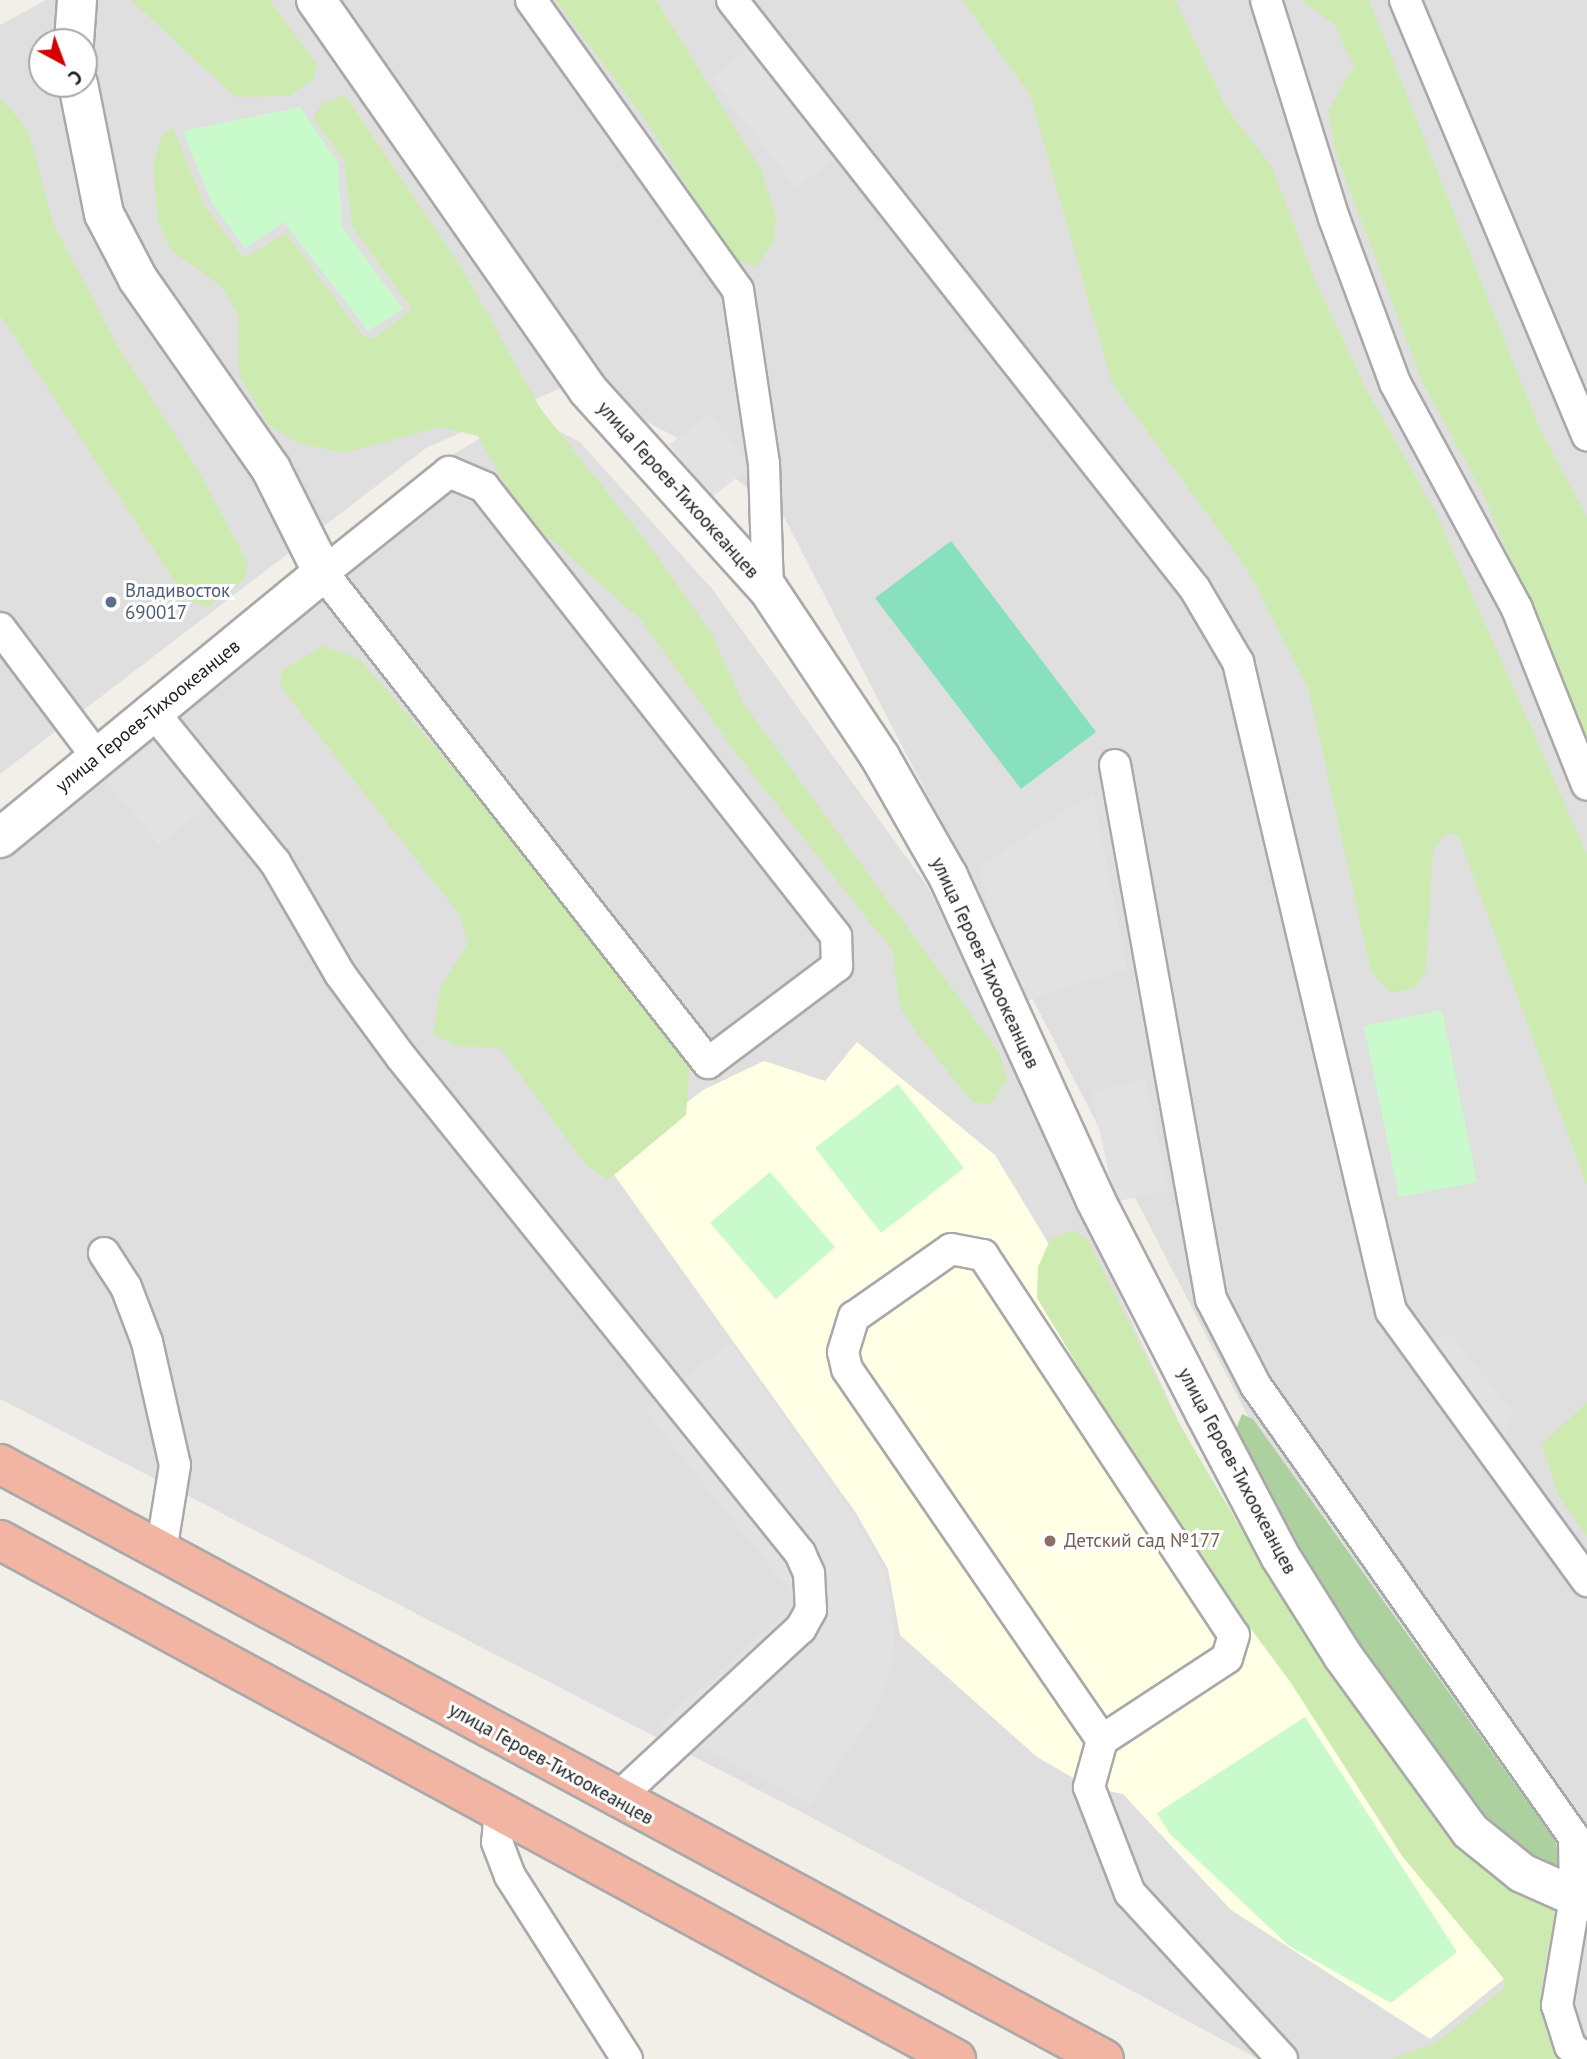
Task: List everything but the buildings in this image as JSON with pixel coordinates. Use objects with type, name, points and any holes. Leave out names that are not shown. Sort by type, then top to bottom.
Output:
[{"type":"highway","name":"улица Героев-Тихоокеанцев","points":[[0,1464],[615,1800],[1104,2059]]},
{"type":"highway","points":[[0,1540],[956,2059]]},
{"type":"street","points":[[75,28],[77,0]]},
{"type":"street","name":"улица Героев-Тихоокеанцев","points":[[316,0],[588,390],[768,589],[880,757],[948,876],[1094,1199],[1280,1556],[1421,1771],[1470,1831],[1522,1873],[1581,1900]]},
{"type":"street","points":[[81,98],[104,214],[138,279],[271,469],[323,573]]},
{"type":"street","name":"улица Героев-Тихоокеанцев","points":[[0,838],[97,758],[151,709],[323,573]]},
{"type":"lane","points":[[531,0],[738,290],[764,464],[768,589]]},
{"type":"lane","points":[[732,0],[1195,589],[1238,662],[1391,1311],[1587,1581]]},
{"type":"lane","points":[[1266,0],[1334,218],[1395,383],[1517,609],[1587,785]]},
{"type":"lane","points":[[1405,0],[1587,435]]},
{"type":"lane","points":[[449,472],[472,477],[836,936],[837,966],[708,1063],[323,573],[449,472]]},
{"type":"lane","points":[[0,628],[97,758]]},
{"type":"lane","points":[[151,709],[275,862],[340,974],[401,1057],[800,1553],[809,1573],[811,1609],[801,1628],[615,1800]]},
{"type":"lane","points":[[1115,765],[1211,1299],[1256,1386],[1574,1837],[1581,1900],[1556,2005],[1570,2046],[1585,2059]]},
{"type":"lane","points":[[1102,1740],[848,1369],[844,1352],[854,1317],[951,1249],[983,1255],[1234,1635],[1227,1658],[1102,1740],[1089,1787],[1130,1893],[1282,2059]]},
{"type":"lane","points":[[104,1253],[126,1287],[146,1342],[175,1465],[161,1551]]},
{"type":"lane","points":[[499,1810],[497,1842],[510,1876],[627,2059]]},
{"type":"shaded area","points":[[46,0],[1587,0],[1587,1870],[1512,1815],[1273,1465],[784,517],[697,448],[572,383],[426,448],[0,774],[0,25]]},
{"type":"shaded area","points":[[750,48],[836,158],[796,188],[711,78]]},
{"type":"shaded area","points":[[522,412],[580,442],[713,590],[930,890],[1180,1424],[1318,1674],[1411,1796],[1516,1893],[1587,1930],[1587,2059],[1258,2059],[809,1816],[0,1399],[0,815],[435,466]]},
{"type":"shaded area","points":[[709,413],[751,466],[711,498],[669,445]]},
{"type":"shaded area","points":[[156,740],[209,805],[159,845],[106,780]]},
{"type":"shaded area","points":[[1093,793],[1127,969],[1017,1004],[978,867]]},
{"type":"shaded area","name":"Детский сад №177","points":[[857,1042],[995,1155],[1367,1771],[1548,1943],[1430,2039],[1231,1910],[1123,1794],[1089,1787],[1037,1757],[900,1635],[888,1569],[856,1513],[607,1165],[703,1090],[764,1061],[825,1081]]},
{"type":"shaded area","points":[[1145,1080],[1169,1190],[1115,1202],[1091,1091]]},
{"type":"shaded area","points":[[1452,1335],[1513,1413],[1501,1444],[1422,1341]]},
{"type":"shaded area","points":[[730,1342],[852,1514],[885,1572],[895,1635],[892,1664],[876,1710],[811,1805],[660,1724],[798,1601],[645,1411]]},
{"type":"green space","points":[[131,0],[269,0],[317,64],[314,79],[289,96],[235,97]]},
{"type":"green space","points":[[555,0],[656,0],[762,171],[776,218],[774,240],[757,266],[733,260],[644,118]]},
{"type":"green space","points":[[962,0],[1175,0],[1228,111],[1271,165],[1315,280],[1366,389],[1435,511],[1587,854],[1587,1186],[1458,835],[1446,834],[1433,850],[1426,971],[1415,988],[1390,993],[1371,972],[1309,691],[1247,569],[1112,383],[1030,95]]},
{"type":"green space","points":[[1301,0],[1369,0],[1539,427],[1587,518],[1587,738],[1482,492],[1422,381],[1335,151],[1328,111],[1354,66],[1334,24]]},
{"type":"green space","points":[[345,95],[463,270],[540,408],[649,545],[712,634],[743,703],[1000,1054],[1007,1080],[990,1105],[971,1101],[917,1033],[900,1007],[892,950],[739,757],[641,620],[520,512],[478,436],[441,427],[344,453],[297,443],[268,424],[239,375],[238,316],[222,287],[171,250],[158,222],[153,164],[161,137],[173,127],[205,207],[244,258],[286,233],[363,336],[373,339],[412,309],[352,226],[344,161],[313,118],[322,103]]},
{"type":"green space","points":[[0,97],[28,130],[54,225],[118,347],[198,470],[248,563],[244,580],[207,607],[190,601],[167,570],[0,315]]},
{"type":"green space","points":[[300,107],[338,163],[342,227],[403,309],[368,331],[284,222],[245,248],[212,203],[183,131]]},
{"type":"green space","points":[[951,541],[1096,732],[1021,789],[875,598]]},
{"type":"green space","points":[[324,646],[361,660],[596,937],[690,1063],[686,1115],[608,1180],[586,1165],[500,1048],[456,1046],[433,1034],[441,986],[468,943],[459,914],[280,686],[282,670]]},
{"type":"green space","points":[[1442,1010],[1477,1182],[1399,1197],[1364,1026]]},
{"type":"green space","points":[[898,1084],[964,1168],[881,1233],[815,1148]]},
{"type":"green space","points":[[770,1172],[835,1247],[776,1299],[710,1223]]},
{"type":"green space","points":[[1073,1230],[1088,1240],[1178,1422],[1263,1566],[1407,1781],[1459,1845],[1551,1902],[1555,1913],[1540,1995],[1546,2032],[1559,2059],[1391,2059],[1436,2043],[1504,1988],[1504,1979],[1402,1856],[1291,1683],[1171,1521],[1037,1298],[1038,1267],[1050,1240]]},
{"type":"green space","points":[[1587,1402],[1587,1537],[1558,1495],[1542,1444]]},
{"type":"green space","points":[[1242,1414],[1253,1419],[1554,1839],[1564,1866],[1530,1860],[1481,1819],[1357,1644],[1297,1546],[1236,1429]]},
{"type":"green space","points":[[1305,1717],[1457,1952],[1391,2003],[1289,1946],[1170,1834],[1157,1813]]},
{"type":"place","name":"Владивосток 690017","points":[[111,602]]},
{"type":"place","name":"Детский сад №177","points":[[1050,1541]]}]
